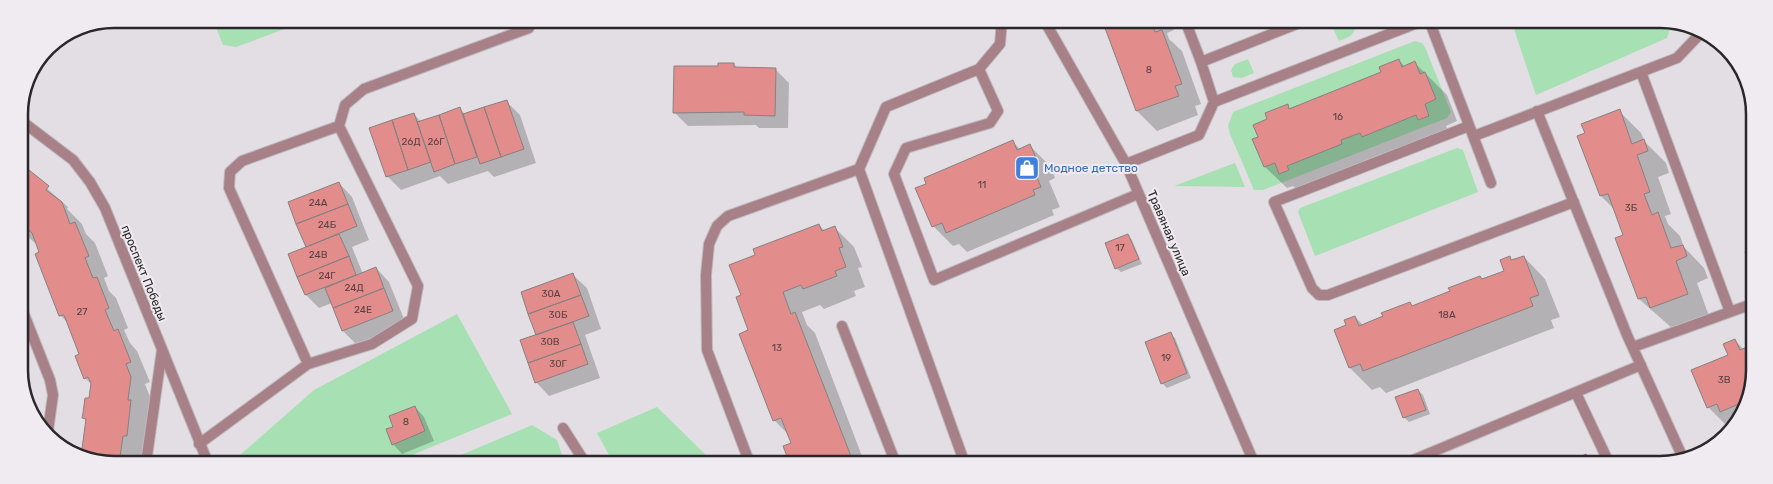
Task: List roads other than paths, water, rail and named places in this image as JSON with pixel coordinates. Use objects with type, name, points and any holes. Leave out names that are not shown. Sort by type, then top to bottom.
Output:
[{"type":"street","points":[[199,444],[308,364],[372,344],[412,320],[418,286],[338,126],[346,105],[364,89],[520,28]]},
{"type":"street","points":[[961,456],[859,169],[886,107],[979,69],[1000,44],[1001,28]]},
{"type":"street","name":"Травяная улица","points":[[1049,28],[1126,164],[1251,456]]},
{"type":"street","points":[[1126,164],[1199,135],[1214,102],[1188,28]]},
{"type":"street","points":[[1201,62],[1289,28]]},
{"type":"street","points":[[1214,102],[1404,28]]},
{"type":"street","points":[[1432,28],[1491,183]]},
{"type":"street","points":[[1474,136],[1677,58],[1696,35]]},
{"type":"street","points":[[979,69],[998,110],[990,123],[906,148],[894,174],[934,280],[1138,194]]},
{"type":"street","points":[[1641,72],[1730,312]]},
{"type":"street","points":[[1537,111],[1633,347],[1681,454]]},
{"type":"street","name":"проспект Победы","points":[[28,126],[73,160],[90,182],[105,208],[204,456]]},
{"type":"street","points":[[308,364],[229,188],[230,172],[242,161],[338,126]]},
{"type":"street","points":[[1469,126],[1274,202],[1312,288],[1319,295],[1328,295],[1574,202]]},
{"type":"street","points":[[747,456],[707,350],[706,274],[709,244],[717,226],[728,216],[859,169]]},
{"type":"street","points":[[1633,347],[1746,306]]},
{"type":"street","points":[[28,324],[50,380],[52,395],[48,426]]},
{"type":"street","points":[[842,326],[893,456]]},
{"type":"street","points":[[147,456],[162,350]]},
{"type":"street","points":[[1423,456],[1641,365]]},
{"type":"street","points":[[1576,393],[1606,456]]},
{"type":"street","points":[[564,428],[581,456]]},
{"type":"place","name":"Модное детство","points":[[1027,168]]}]
